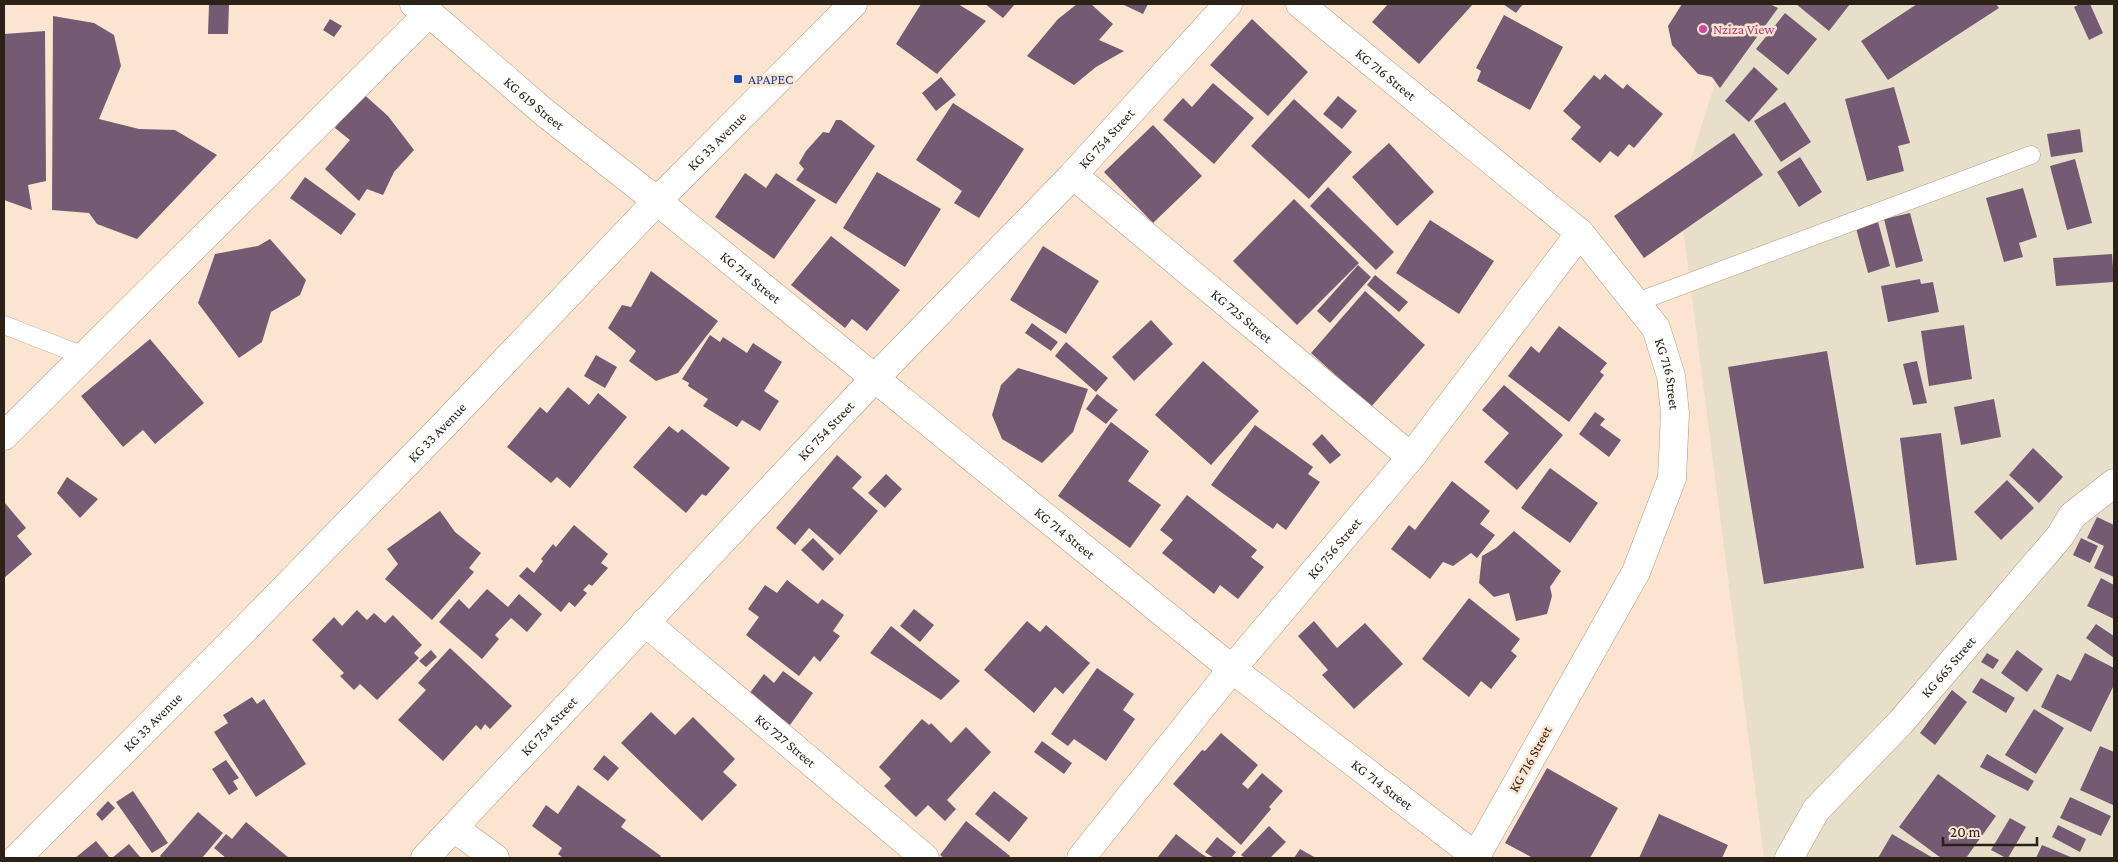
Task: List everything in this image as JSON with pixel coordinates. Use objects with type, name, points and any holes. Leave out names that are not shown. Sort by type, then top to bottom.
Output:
[{"type":"street","name":"KG 33 Avenue","points":[[17,858],[404,466],[657,201],[853,4]]},
{"type":"street","name":"KG 754 Street","points":[[425,858],[874,379],[1073,175],[1228,4]]},
{"type":"street","name":"KG 716 Street","points":[[1300,4],[1580,233],[1638,302],[1656,328],[1671,376],[1675,413],[1672,478],[1636,572],[1477,858]]},
{"type":"street","name":"KG 619 Street","points":[[422,8],[545,113],[657,201]]},
{"type":"street","points":[[4,436],[422,8]]},
{"type":"street","name":"KG 725 Street","points":[[1073,175],[1411,457]]},
{"type":"street","name":"KG 714 Street","points":[[657,201],[1232,669],[1477,858]]},
{"type":"street","name":"KG 756 Street","points":[[1081,858],[1232,669],[1411,457],[1580,233]]},
{"type":"street","name":"KG 665 Street","points":[[1789,858],[1816,810],[1901,722],[2060,536],[2072,516],[2114,483]]},
{"type":"street","name":"KG 727 Street","points":[[645,622],[926,858]]},
{"type":"street","points":[[454,828],[495,858]]},
{"type":"lane","points":[[1638,302],[2031,156]]},
{"type":"lane","points":[[4,325],[84,356]]},
{"type":"shaded area","points":[[1740,4],[2114,4],[2114,858],[1764,858],[1679,197]]},
{"type":"building","points":[[209,4],[229,4],[228,34],[208,34]]},
{"type":"building","points":[[921,4],[958,4],[986,21],[937,74],[896,44]]},
{"type":"building","points":[[985,4],[1015,4],[1003,18]]},
{"type":"building","points":[[1077,4],[1091,4],[1113,24],[1099,40],[1124,51],[1096,67],[1074,85],[1027,56],[1058,19]]},
{"type":"building","points":[[1122,4],[1148,4],[1143,14]]},
{"type":"building","points":[[1388,4],[1473,4],[1419,64],[1372,22]]},
{"type":"building","points":[[1503,4],[1523,4],[1516,13]]},
{"type":"building","points":[[1682,4],[1770,4],[1778,8],[1720,88],[1712,77],[1698,74],[1672,45],[1668,26]]},
{"type":"building","points":[[1796,4],[1850,4],[1829,31]]},
{"type":"building","points":[[1917,4],[1996,4],[1999,8],[1888,80],[1861,41]]},
{"type":"building","points":[[2080,4],[2090,4],[2103,33],[2089,40],[2074,7]]},
{"type":"building","points":[[1785,13],[1817,39],[1788,75],[1756,49]]},
{"type":"building","points":[[1504,15],[1563,47],[1530,110],[1477,81],[1481,71],[1476,68]]},
{"type":"building","points":[[53,16],[94,23],[114,35],[121,66],[99,119],[139,129],[175,130],[217,155],[137,239],[97,224],[89,213],[52,210]]},
{"type":"building","points":[[330,19],[342,26],[334,37],[323,30]]},
{"type":"building","points":[[1252,19],[1308,72],[1268,116],[1210,65]]},
{"type":"building","points":[[45,31],[46,181],[28,185],[32,210],[4,200],[4,34]]},
{"type":"building","points":[[1754,67],[1778,89],[1749,122],[1725,101]]},
{"type":"building","points":[[1605,74],[1623,89],[1627,84],[1663,114],[1634,148],[1629,144],[1618,157],[1610,151],[1600,163],[1571,139],[1581,127],[1563,111],[1594,75],[1600,80]]},
{"type":"building","points":[[941,77],[956,95],[936,111],[922,93]]},
{"type":"building","points":[[1213,83],[1254,118],[1214,164],[1163,120],[1183,98],[1192,107]]},
{"type":"building","points":[[1894,87],[1910,143],[1898,146],[1904,171],[1867,181],[1845,99]]},
{"type":"building","points":[[359,90],[388,116],[414,150],[394,172],[383,195],[367,189],[359,201],[325,169],[350,140],[335,128]]},
{"type":"building","points":[[1338,96],[1357,111],[1342,129],[1323,114]]},
{"type":"building","points":[[1294,99],[1352,152],[1309,199],[1251,146]]},
{"type":"building","points":[[1785,102],[1811,142],[1781,162],[1754,121]]},
{"type":"building","points":[[953,103],[1024,149],[979,218],[954,203],[962,191],[916,160]]},
{"type":"building","points":[[836,120],[841,120],[875,146],[836,204],[796,180],[804,169],[799,163],[806,151],[823,132],[829,133]]},
{"type":"building","points":[[1153,125],[1202,176],[1153,223],[1104,172]]},
{"type":"building","points":[[2080,129],[2083,152],[2051,157],[2047,134]]},
{"type":"building","points":[[1734,133],[1763,175],[1644,258],[1614,216]]},
{"type":"building","points":[[1389,143],[1434,192],[1397,226],[1352,177]]},
{"type":"building","points":[[1800,157],[1822,192],[1799,207],[1777,172]]},
{"type":"building","points":[[2075,159],[2092,223],[2067,230],[2050,166]]},
{"type":"building","points":[[877,172],[941,209],[905,267],[843,228]]},
{"type":"building","points":[[745,173],[766,188],[776,173],[816,200],[774,259],[715,217]]},
{"type":"building","points":[[305,177],[356,214],[341,235],[290,198]]},
{"type":"building","points":[[1328,187],[1394,252],[1376,270],[1310,206]]},
{"type":"building","points":[[2023,188],[2037,237],[2019,243],[2023,257],[2004,262],[1986,198]]},
{"type":"building","points":[[1294,199],[1359,263],[1297,325],[1233,261]]},
{"type":"building","points":[[1910,213],[1923,261],[1896,268],[1884,219]]},
{"type":"building","points":[[1430,220],[1494,261],[1459,314],[1396,273]]},
{"type":"building","points":[[1878,222],[1890,266],[1868,273],[1856,228]]},
{"type":"building","points":[[831,236],[900,290],[867,331],[852,319],[845,328],[791,285]]},
{"type":"building","points":[[270,239],[306,280],[300,295],[271,312],[262,342],[239,358],[198,303],[215,254],[258,246]]},
{"type":"building","points":[[1043,246],[1099,281],[1066,334],[1010,300]]},
{"type":"building","points":[[2112,254],[2114,282],[2056,286],[2053,258]]},
{"type":"building","points":[[1358,265],[1371,277],[1330,323],[1317,311]]},
{"type":"building","points":[[651,271],[718,321],[678,373],[656,381],[629,361],[636,351],[608,328],[622,305],[631,307]]},
{"type":"building","points":[[1375,275],[1408,302],[1399,312],[1367,285]]},
{"type":"building","points":[[1920,279],[1921,284],[1933,282],[1939,312],[1888,322],[1881,286]]},
{"type":"building","points":[[1365,291],[1425,345],[1371,407],[1311,353]]},
{"type":"building","points":[[1151,320],[1173,344],[1134,381],[1112,357]]},
{"type":"building","points":[[1032,323],[1058,342],[1051,351],[1025,333]]},
{"type":"building","points":[[1964,325],[1972,379],[1929,386],[1921,331]]},
{"type":"building","points":[[1559,326],[1607,363],[1600,372],[1604,375],[1569,422],[1508,376],[1531,346],[1539,353]]},
{"type":"building","points":[[710,335],[720,342],[723,337],[747,353],[753,343],[782,362],[764,391],[779,401],[760,431],[742,420],[737,427],[703,406],[708,399],[688,386],[689,383],[682,379]]},
{"type":"building","points":[[150,339],[204,403],[155,444],[143,430],[123,447],[81,396]]},
{"type":"building","points":[[1066,342],[1108,378],[1096,392],[1055,356]]},
{"type":"building","points":[[1827,351],[1864,568],[1764,584],[1728,367]]},
{"type":"building","points":[[596,355],[617,367],[605,388],[584,376]]},
{"type":"building","points":[[1203,361],[1259,411],[1211,465],[1155,415]]},
{"type":"building","points":[[1917,361],[1927,403],[1913,405],[1903,364]]},
{"type":"building","points":[[1018,368],[1088,389],[1073,432],[1042,463],[1002,439],[992,415],[1001,385]]},
{"type":"building","points":[[1504,385],[1563,435],[1517,490],[1484,462],[1509,433],[1482,410]]},
{"type":"building","points":[[568,387],[589,405],[598,393],[627,417],[570,488],[557,477],[551,483],[507,447],[540,407],[547,413]]},
{"type":"building","points":[[1097,394],[1118,410],[1106,424],[1086,409]]},
{"type":"building","points":[[1994,399],[2001,437],[1961,445],[1954,407]]},
{"type":"building","points":[[1595,412],[1605,419],[1600,425],[1621,440],[1609,457],[1579,434]]},
{"type":"building","points":[[1111,422],[1149,451],[1128,481],[1161,505],[1130,548],[1058,496]]},
{"type":"building","points":[[1255,425],[1313,467],[1308,474],[1320,482],[1286,530],[1277,523],[1273,529],[1211,485]]},
{"type":"building","points":[[669,426],[678,433],[682,429],[730,468],[706,496],[702,494],[686,513],[633,467]]},
{"type":"building","points":[[1941,433],[1957,560],[1916,565],[1900,438]]},
{"type":"building","points":[[1322,434],[1341,455],[1330,464],[1312,444]]},
{"type":"building","points":[[2033,448],[2063,477],[2039,503],[2009,475]]},
{"type":"building","points":[[837,455],[862,477],[852,488],[878,511],[840,555],[809,528],[795,545],[776,528]]},
{"type":"building","points":[[1550,468],[1598,503],[1570,543],[1521,508]]},
{"type":"building","points":[[886,474],[902,489],[885,508],[868,493]]},
{"type":"building","points":[[67,477],[98,499],[80,518],[57,493]]},
{"type":"building","points":[[2007,480],[2034,508],[2001,540],[1974,512]]},
{"type":"building","points":[[1452,481],[1490,511],[1480,524],[1495,535],[1477,558],[1471,553],[1453,566],[1443,562],[1430,579],[1391,549],[1409,525],[1415,530]]},
{"type":"building","points":[[1187,495],[1257,550],[1251,557],[1264,567],[1238,599],[1220,585],[1214,594],[1162,553],[1173,540],[1160,530]]},
{"type":"building","points":[[4,502],[26,528],[17,536],[32,554],[4,578]]},
{"type":"building","points":[[440,511],[455,532],[481,553],[469,568],[474,572],[432,620],[385,579],[398,564],[387,549]]},
{"type":"building","points":[[2097,517],[2114,525],[2114,577],[2094,568],[2104,546],[2087,538]]},
{"type":"building","points":[[574,525],[608,554],[601,563],[608,568],[592,586],[589,584],[583,590],[587,593],[575,607],[569,602],[561,612],[519,576],[527,567],[534,573],[543,561],[541,559],[553,544],[556,547]]},
{"type":"building","points":[[1514,531],[1561,571],[1550,587],[1552,596],[1547,614],[1516,621],[1509,593],[1494,597],[1479,583],[1482,556],[1496,548]]},
{"type":"building","points":[[813,538],[834,559],[823,571],[801,550]]},
{"type":"building","points":[[2081,538],[2098,546],[2090,563],[2073,555]]},
{"type":"building","points":[[2101,578],[2114,585],[2114,619],[2087,606]]},
{"type":"building","points":[[787,580],[818,604],[822,599],[844,615],[833,631],[840,636],[820,662],[814,656],[799,676],[746,635],[759,617],[748,609],[765,585],[777,593]]},
{"type":"building","points":[[487,589],[508,607],[519,594],[542,614],[527,632],[511,618],[495,635],[499,639],[482,659],[439,622],[459,599],[469,609]]},
{"type":"building","points":[[1469,598],[1520,639],[1511,651],[1517,656],[1491,689],[1481,681],[1469,697],[1422,659]]},
{"type":"building","points":[[914,609],[934,625],[920,642],[900,626]]},
{"type":"building","points":[[357,610],[367,620],[374,613],[385,623],[393,615],[422,645],[414,653],[419,658],[377,700],[360,684],[354,690],[340,676],[344,673],[312,640],[334,617],[342,626]]},
{"type":"building","points":[[1027,621],[1040,632],[1046,625],[1090,663],[1063,694],[1055,687],[1034,713],[984,670]]},
{"type":"building","points":[[1314,621],[1337,648],[1365,623],[1403,664],[1354,709],[1322,675],[1328,670],[1298,636]]},
{"type":"building","points":[[2096,624],[2114,636],[2114,658],[2086,638]]},
{"type":"building","points":[[891,626],[960,681],[941,700],[870,653]]},
{"type":"building","points":[[450,648],[512,706],[490,729],[485,724],[481,730],[476,725],[443,761],[398,720],[426,690],[418,683]]},
{"type":"building","points":[[431,650],[437,657],[426,667],[419,661]]},
{"type":"building","points":[[2017,650],[2043,669],[2027,692],[2001,673]]},
{"type":"building","points":[[1987,653],[1999,660],[1993,669],[1981,662]]},
{"type":"building","points":[[2085,653],[2114,668],[2114,685],[2091,732],[2041,707],[2057,674],[2071,681]]},
{"type":"building","points":[[1097,668],[1134,694],[1123,710],[1135,719],[1106,761],[1074,739],[1068,746],[1051,734]]},
{"type":"building","points":[[783,671],[813,693],[790,725],[749,694],[764,674],[774,683]]},
{"type":"building","points":[[1981,678],[2015,698],[2006,713],[1972,692]]},
{"type":"building","points":[[1952,690],[1967,702],[1935,745],[1920,733]]},
{"type":"building","points":[[252,697],[257,704],[264,699],[306,764],[256,797],[214,732],[228,723],[223,715]]},
{"type":"building","points":[[2034,709],[2064,728],[2036,774],[2005,755]]},
{"type":"building","points":[[651,712],[675,735],[693,717],[735,759],[723,772],[737,785],[702,821],[621,743]]},
{"type":"building","points":[[922,719],[929,725],[931,723],[951,743],[966,727],[991,752],[947,800],[956,809],[945,821],[928,805],[916,817],[884,786],[891,779],[879,767]]},
{"type":"building","points":[[1221,733],[1258,765],[1242,784],[1248,789],[1262,773],[1283,791],[1269,807],[1271,809],[1241,845],[1173,784],[1202,750],[1205,751]]},
{"type":"building","points":[[1042,741],[1072,763],[1064,774],[1034,752]]},
{"type":"building","points":[[2100,746],[2114,752],[2113,805],[2080,790]]},
{"type":"building","points":[[1987,754],[2034,781],[2028,791],[1980,767]]},
{"type":"building","points":[[604,755],[619,768],[608,781],[593,769]]},
{"type":"building","points":[[226,760],[239,778],[233,781],[238,789],[229,795],[212,769]]},
{"type":"building","points":[[1547,768],[1618,808],[1590,858],[1533,858],[1505,843]]},
{"type":"building","points":[[1938,774],[1996,816],[1966,858],[1941,858],[1899,827]]},
{"type":"building","points":[[578,785],[626,820],[621,827],[661,856],[659,858],[563,858],[558,854],[562,848],[532,826],[546,805],[558,814]]},
{"type":"building","points":[[133,791],[168,843],[152,853],[116,802]]},
{"type":"building","points":[[994,791],[1028,818],[1009,842],[975,814]]},
{"type":"building","points":[[2070,797],[2111,816],[2101,836],[2060,818]]},
{"type":"building","points":[[108,801],[115,808],[102,821],[96,814]]},
{"type":"building","points":[[198,812],[223,833],[202,858],[162,858],[160,856]]},
{"type":"building","points":[[1659,814],[1728,845],[1722,858],[1639,858]]},
{"type":"building","points":[[2010,818],[2026,827],[2008,858],[2006,858],[1991,850]]},
{"type":"building","points":[[966,821],[1010,856],[1009,858],[944,858],[940,855]]},
{"type":"building","points":[[246,822],[289,858],[226,858],[214,848],[226,834],[232,839]]},
{"type":"building","points":[[2058,825],[2086,839],[2080,852],[2052,837]]},
{"type":"building","points":[[1269,826],[1286,842],[1270,858],[1245,858],[1241,855]]},
{"type":"building","points":[[1176,834],[1199,852],[1208,858],[1157,858]]},
{"type":"building","points":[[1892,834],[1933,858],[1878,858]]},
{"type":"building","points":[[1217,837],[1236,852],[1231,858],[1214,858],[1205,852]]},
{"type":"building","points":[[96,841],[110,858],[75,858]]},
{"type":"building","points":[[129,844],[141,858],[112,858]]},
{"type":"building","points":[[2042,845],[2073,858],[2036,858]]},
{"type":"building","points":[[1300,849],[1316,858],[1294,858]]},
{"type":"place","name":"Nziza View","points":[[1703,29]]},
{"type":"place","name":"APAPEC","points":[[738,79]]}]
